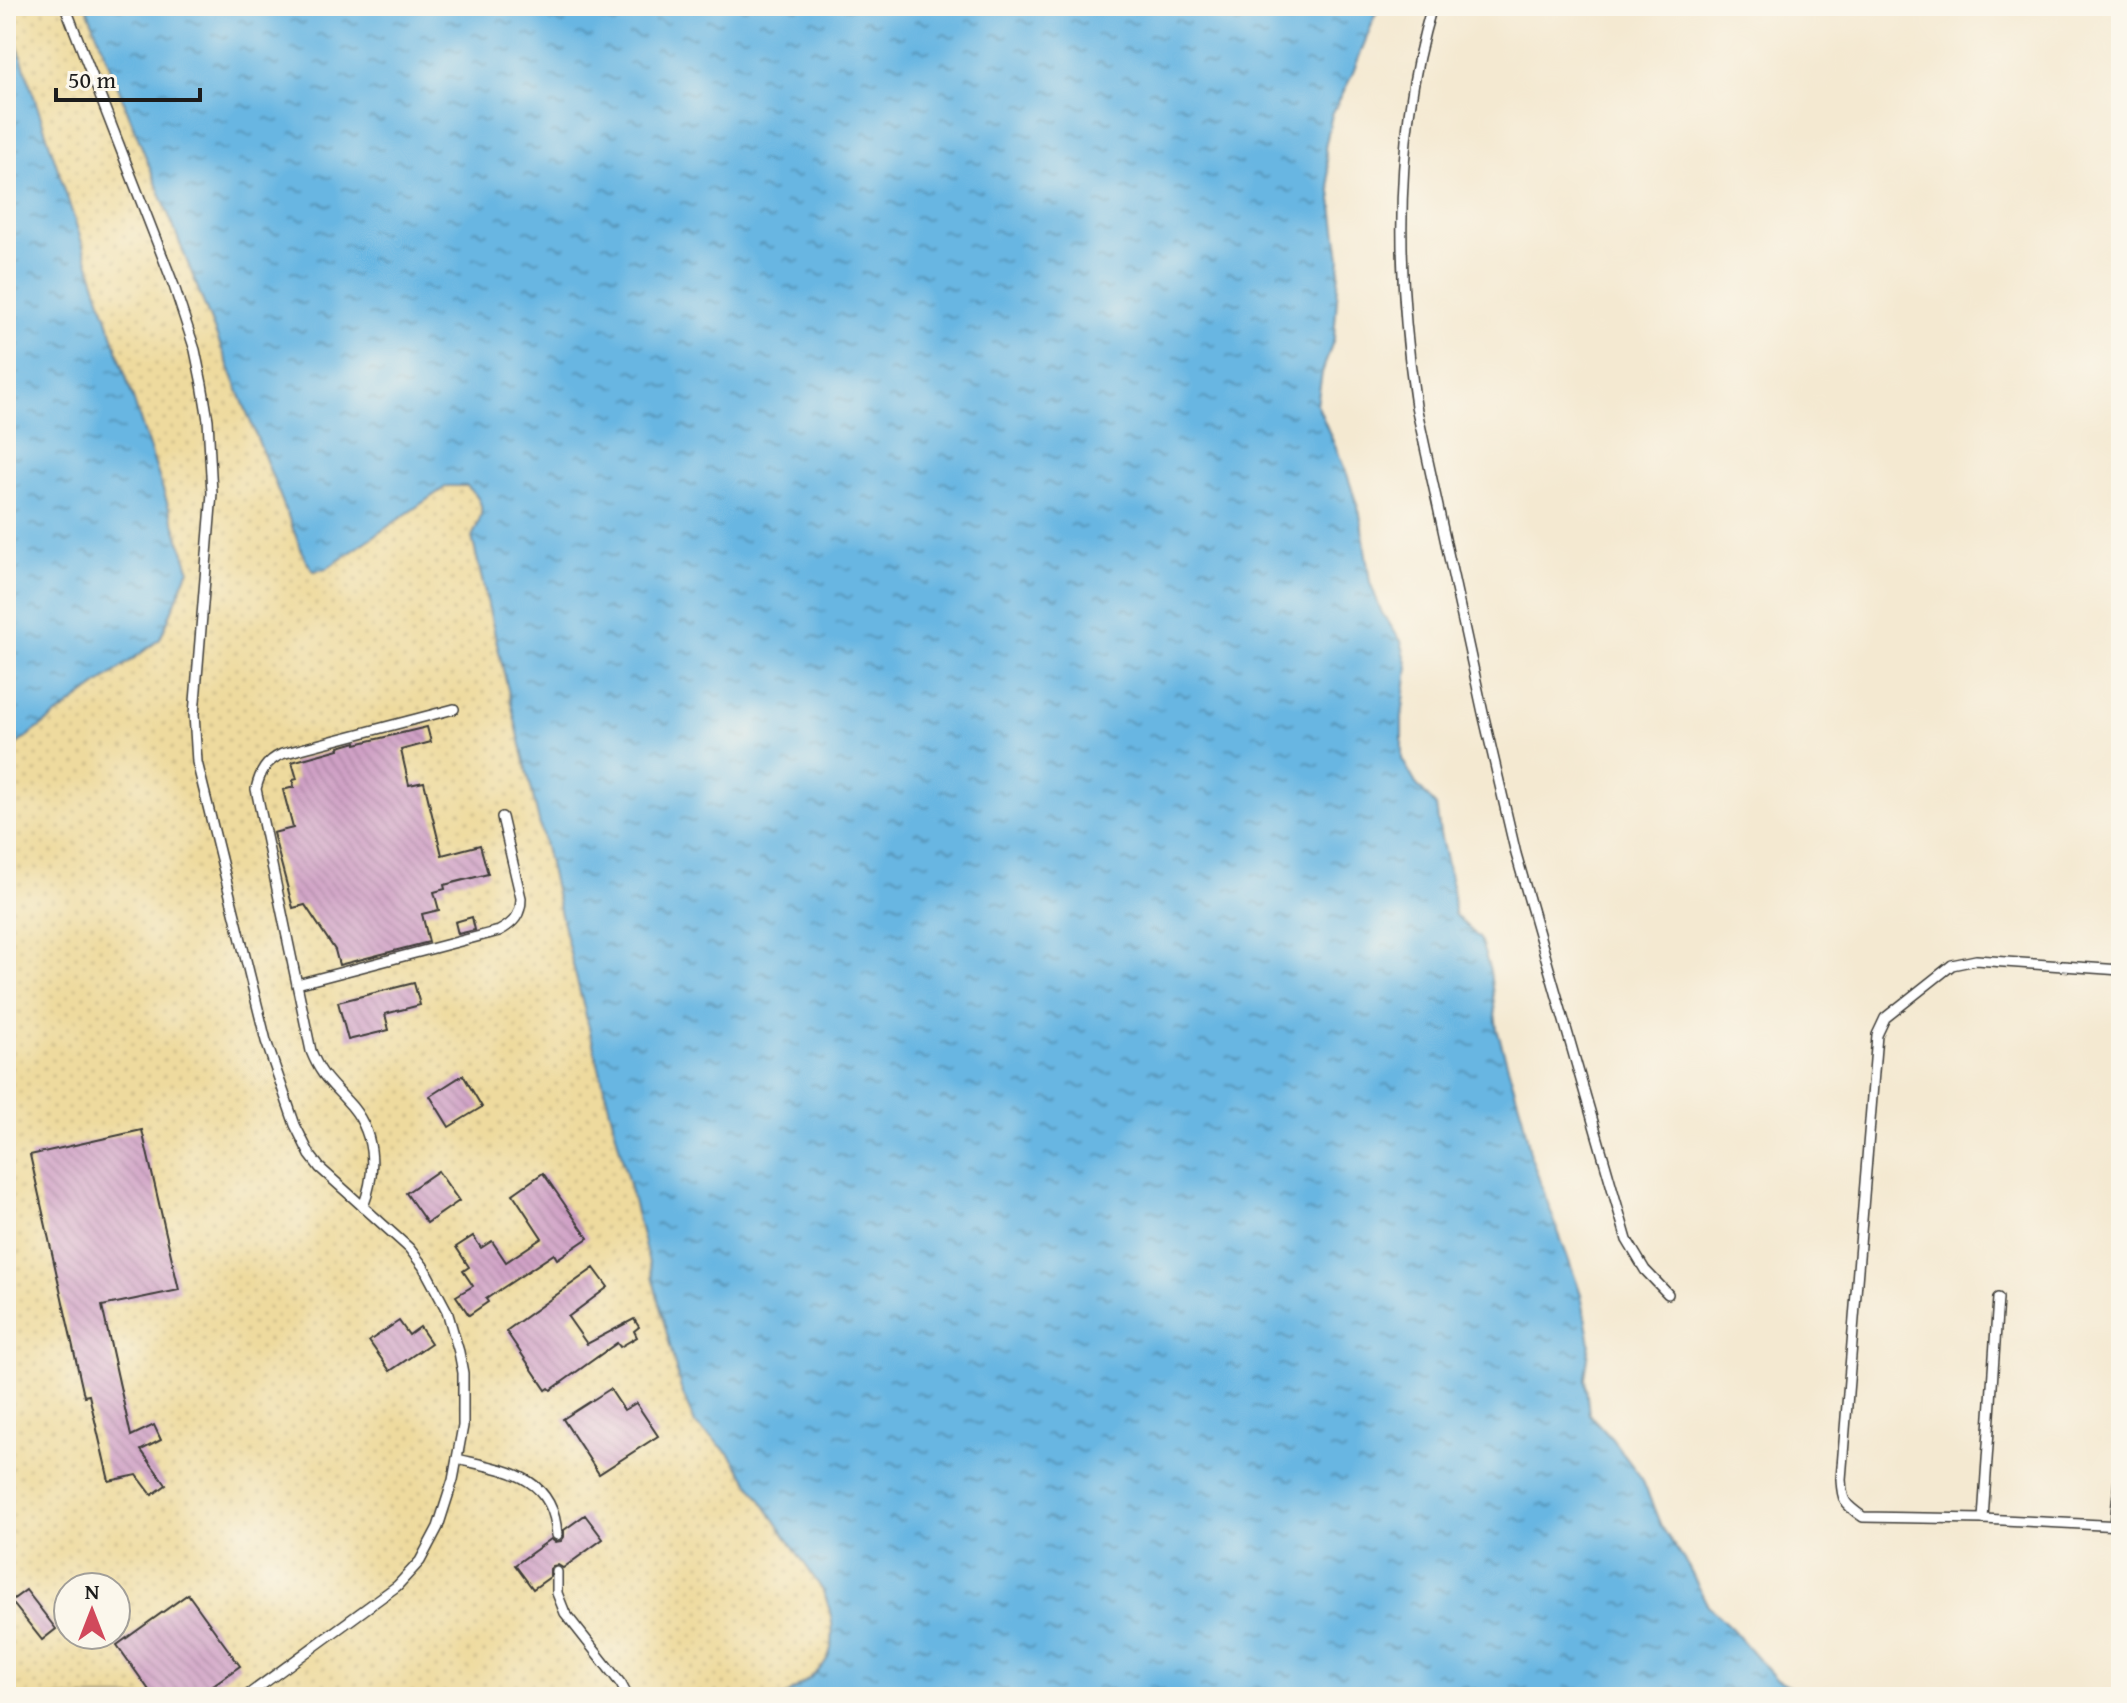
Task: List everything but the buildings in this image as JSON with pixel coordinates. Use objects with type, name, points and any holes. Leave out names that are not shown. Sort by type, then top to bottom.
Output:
[{"type":"lane","points":[[65,6],[178,297],[202,384],[208,420],[212,493],[194,714],[197,762],[266,1041],[295,1125],[310,1155],[320,1168],[409,1248],[423,1266],[447,1311],[463,1373],[463,1426],[457,1459],[430,1545],[409,1574],[384,1596],[245,1697]]},
{"type":"lane","points":[[1432,6],[1409,109],[1403,172],[1403,287],[1416,406],[1499,784],[1541,944],[1627,1240],[1645,1270],[1668,1294]]},
{"type":"lane","points":[[363,1207],[372,1173],[369,1137],[363,1121],[324,1077],[311,1051],[256,789],[263,769],[274,757],[454,709]]},
{"type":"lane","points":[[297,984],[509,926],[521,909],[521,898],[502,817]]},
{"type":"lane","points":[[2121,970],[1976,960],[1952,965],[1885,1018],[1877,1035],[1842,1496],[1847,1506],[1863,1517],[2118,1526],[2121,1457]]},
{"type":"lane","points":[[1983,1519],[1998,1298]]},
{"type":"lane","points":[[457,1459],[516,1474],[534,1484],[553,1512],[557,1535]]},
{"type":"lane","points":[[557,1572],[557,1593],[565,1613],[628,1697]]},
{"type":"sand","points":[[6,6],[86,6],[305,559],[314,571],[326,569],[447,486],[467,486],[481,504],[481,516],[472,537],[570,953],[681,1389],[695,1424],[729,1453],[822,1589],[829,1608],[833,1630],[826,1660],[812,1677],[784,1697],[6,1697],[6,752],[160,639],[189,569]]},
{"type":"water","points":[[86,6],[1379,6],[1352,75],[1332,114],[1325,148],[1340,258],[1334,338],[1322,373],[1317,404],[1347,474],[1360,514],[1370,582],[1382,613],[1401,641],[1408,667],[1402,718],[1402,759],[1416,784],[1436,806],[1453,891],[1454,914],[1480,939],[1490,971],[1497,1029],[1531,1157],[1581,1294],[1590,1343],[1585,1378],[1589,1414],[1642,1479],[1661,1526],[1688,1566],[1708,1606],[1775,1678],[1810,1697],[784,1697],[812,1677],[826,1660],[833,1630],[829,1608],[822,1589],[729,1453],[695,1424],[681,1389],[570,953],[472,537],[481,516],[481,504],[467,486],[447,486],[326,569],[314,571],[305,559]]},
{"type":"water","points":[[6,11],[189,569],[160,639],[6,752]]}]
